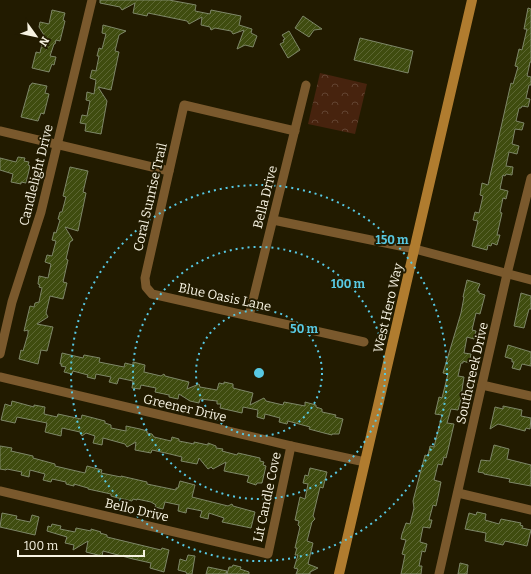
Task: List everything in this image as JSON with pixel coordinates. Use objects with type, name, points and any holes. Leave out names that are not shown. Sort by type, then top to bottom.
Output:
[{"type":"main road","name":"West Hero Way","points":[[339,574],[472,0]]},
{"type":"street","name":"Candlelight Drive","points":[[0,354],[12,302],[41,212],[92,0]]},
{"type":"street","name":"Bella Drive","points":[[249,316],[306,85]]},
{"type":"street","name":"Coral Sunrise Trail","points":[[152,294],[146,287],[145,278],[184,105],[295,131]]},
{"type":"street","points":[[0,131],[169,171]]},
{"type":"street","name":"Southcreek Drive","points":[[438,574],[507,274],[531,178]]},
{"type":"street","points":[[273,220],[415,249],[531,280]]},
{"type":"street","name":"Blue Oasis Lane","points":[[152,294],[364,342]]},
{"type":"street","name":"Greener Drive","points":[[0,377],[291,446],[365,462]]},
{"type":"street","points":[[482,385],[531,396]]},
{"type":"street","name":"Lit Candle Cove","points":[[268,554],[291,446]]},
{"type":"street","name":"Bello Drive","points":[[0,491],[268,554]]},
{"type":"street","points":[[458,492],[531,510]]},
{"type":"green space","points":[[320,73],[367,84],[355,134],[308,124]]},
{"type":"building","points":[[100,0],[169,0],[196,5],[195,11],[210,14],[211,10],[241,16],[239,25],[252,29],[251,33],[257,36],[253,47],[245,45],[237,49],[244,30],[233,34],[231,31],[215,28],[211,30],[210,27],[201,25],[202,17],[189,24],[187,21],[148,13],[147,16],[133,13],[135,3],[122,10],[120,7],[100,3]]},
{"type":"building","points":[[528,8],[531,9],[531,62],[527,76],[531,77],[531,85],[529,85],[526,98],[530,99],[528,107],[522,106],[519,108],[516,121],[524,123],[522,130],[515,129],[512,144],[519,146],[517,154],[509,152],[506,166],[513,167],[512,175],[503,175],[500,189],[508,191],[506,199],[503,198],[500,212],[502,213],[497,235],[500,235],[497,245],[492,243],[491,246],[488,245],[487,250],[472,246],[478,221],[473,220],[475,212],[479,213],[483,196],[480,195],[482,183],[488,185],[511,83],[513,84],[518,67],[515,66],[519,49],[522,50],[527,29],[524,29]]},
{"type":"building","points":[[52,10],[65,13],[63,20],[65,21],[60,41],[56,40],[50,56],[56,57],[54,65],[52,64],[49,72],[32,68],[36,52],[40,53],[44,35],[39,27],[40,22],[49,24]]},
{"type":"building","points":[[303,16],[322,29],[314,30],[309,37],[295,28]]},
{"type":"building","points":[[103,25],[126,31],[119,35],[115,51],[119,52],[111,90],[98,87],[107,101],[101,134],[85,131],[86,124],[80,123],[82,115],[87,116],[90,101],[86,100],[87,92],[94,94],[96,80],[90,78],[92,70],[96,71],[99,48],[102,49],[106,34],[102,33]]},
{"type":"building","points":[[289,31],[300,50],[288,58],[280,44],[284,42],[283,40],[285,39],[282,35]]},
{"type":"building","points":[[360,38],[413,51],[408,73],[354,60]]},
{"type":"building","points":[[32,83],[47,86],[45,93],[49,94],[44,114],[41,113],[38,121],[21,117],[30,85]]},
{"type":"building","points":[[18,157],[25,158],[24,161],[29,162],[28,165],[30,166],[26,183],[21,182],[21,184],[11,182],[13,174],[0,170],[0,158],[16,162]]},
{"type":"building","points":[[70,167],[88,171],[83,192],[86,193],[78,231],[65,227],[73,240],[70,242],[66,259],[68,260],[63,282],[67,283],[63,299],[50,296],[46,313],[48,317],[37,324],[53,327],[47,351],[41,350],[38,364],[19,359],[28,334],[28,330],[24,331],[30,306],[34,307],[35,303],[39,302],[42,288],[39,287],[40,285],[38,284],[39,276],[48,278],[51,264],[45,262],[47,255],[52,256],[56,241],[52,240],[54,232],[56,233],[60,220],[58,219],[60,212],[62,212],[66,197],[63,196]]},
{"type":"building","points":[[467,280],[480,284],[477,291],[485,295],[480,314],[476,313],[472,330],[476,331],[474,339],[467,337],[464,353],[471,354],[469,363],[463,361],[463,363],[461,363],[458,376],[464,377],[458,410],[451,409],[447,423],[454,424],[446,458],[444,457],[442,465],[438,464],[434,480],[441,482],[436,506],[433,505],[429,520],[432,520],[430,528],[423,527],[420,542],[427,544],[425,552],[422,551],[419,566],[422,566],[421,574],[401,574],[405,555],[402,554],[406,540],[401,539],[402,534],[406,523],[410,524],[414,508],[413,501],[425,455],[428,456],[430,446],[434,447],[442,415],[435,414],[439,397],[442,398],[448,374],[443,373],[461,313]]},
{"type":"building","points":[[521,293],[531,296],[531,309],[529,309],[524,328],[514,326]]},
{"type":"building","points":[[508,345],[531,352],[531,366],[522,364],[520,370],[512,368],[514,362],[512,362],[512,359],[505,357]]},
{"type":"building","points":[[62,353],[83,358],[84,355],[100,358],[99,362],[124,367],[125,363],[133,365],[133,362],[145,365],[144,372],[161,376],[164,374],[165,376],[189,382],[187,389],[199,384],[200,387],[217,390],[219,383],[224,384],[224,382],[233,384],[233,388],[253,393],[250,405],[264,398],[266,401],[283,405],[284,402],[305,406],[305,402],[316,405],[316,407],[322,409],[322,412],[336,415],[335,417],[343,419],[339,434],[332,435],[309,429],[310,427],[288,421],[287,424],[279,422],[280,418],[265,414],[264,419],[257,417],[258,410],[243,407],[242,413],[220,408],[221,404],[217,404],[217,401],[200,399],[199,403],[190,401],[179,394],[178,399],[169,397],[169,395],[155,392],[156,388],[141,385],[140,389],[132,388],[133,381],[119,378],[117,384],[109,382],[111,377],[96,374],[95,379],[87,377],[88,375],[73,371],[72,374],[64,372],[66,367],[61,366],[62,364],[60,364]]},
{"type":"building","points":[[12,401],[34,407],[34,405],[45,407],[44,414],[57,417],[58,414],[81,419],[82,415],[105,421],[105,423],[111,425],[111,428],[126,431],[126,426],[147,431],[147,433],[152,434],[154,437],[171,441],[172,437],[179,439],[179,441],[194,444],[194,442],[208,445],[208,443],[216,446],[216,448],[223,449],[222,451],[237,455],[238,453],[260,458],[260,461],[264,462],[263,465],[266,466],[262,483],[257,483],[256,485],[247,482],[249,476],[224,471],[226,462],[213,469],[211,467],[208,469],[199,458],[197,464],[181,461],[182,457],[170,454],[152,450],[151,453],[135,450],[136,442],[127,447],[125,444],[103,438],[102,445],[93,443],[95,436],[86,433],[82,436],[80,432],[62,428],[61,436],[45,432],[47,423],[17,417],[15,423],[1,420],[5,404],[11,406]]},
{"type":"building","points":[[503,406],[522,410],[521,416],[531,418],[530,429],[526,428],[525,431],[498,424],[490,429],[495,407],[503,409]]},
{"type":"building","points":[[494,445],[509,449],[507,459],[531,465],[531,486],[509,482],[510,479],[478,472],[481,460],[490,461]]},
{"type":"building","points":[[0,446],[12,448],[11,451],[33,456],[33,458],[55,464],[55,466],[85,473],[87,466],[102,470],[101,473],[121,476],[147,482],[147,484],[176,490],[180,481],[195,485],[192,497],[228,506],[232,504],[233,506],[255,512],[251,528],[222,522],[224,518],[209,513],[208,519],[200,517],[202,511],[187,508],[186,513],[178,511],[179,505],[165,502],[163,509],[155,507],[156,505],[151,502],[137,499],[133,499],[132,501],[74,484],[74,486],[66,484],[66,482],[52,479],[51,482],[43,480],[45,474],[30,470],[29,477],[21,475],[22,472],[0,469]]},
{"type":"building","points":[[310,468],[327,472],[323,488],[320,487],[313,516],[315,519],[312,522],[307,541],[313,543],[308,564],[318,568],[310,572],[310,574],[296,574],[298,569],[294,568],[298,555],[295,555],[297,548],[295,548],[300,527],[298,525],[299,521],[295,520],[300,497],[305,499],[308,484],[303,483],[305,475],[308,476]]},
{"type":"building","points":[[477,512],[486,514],[485,520],[499,524],[501,519],[521,523],[520,525],[523,526],[522,528],[531,530],[527,546],[505,541],[503,545],[485,541],[486,533],[465,529],[469,513],[476,515]]},
{"type":"building","points":[[2,513],[17,516],[16,519],[30,522],[32,515],[39,517],[35,535],[0,527]]},
{"type":"building","points":[[52,524],[61,526],[60,529],[75,532],[76,528],[91,531],[91,529],[107,535],[107,537],[161,550],[162,548],[169,550],[164,572],[150,568],[151,563],[103,551],[102,556],[86,552],[88,541],[73,550],[74,545],[65,543],[67,537],[47,531],[48,526],[51,527]]},
{"type":"building","points":[[188,555],[195,556],[192,574],[187,574],[186,572],[178,570],[180,559],[186,561]]},
{"type":"building","points":[[460,563],[468,565],[467,574],[458,574]]},
{"type":"building","points":[[233,565],[241,567],[240,569],[249,572],[249,574],[227,574],[229,567],[232,567]]},
{"type":"building","points":[[208,567],[227,571],[226,574],[206,574]]}]
